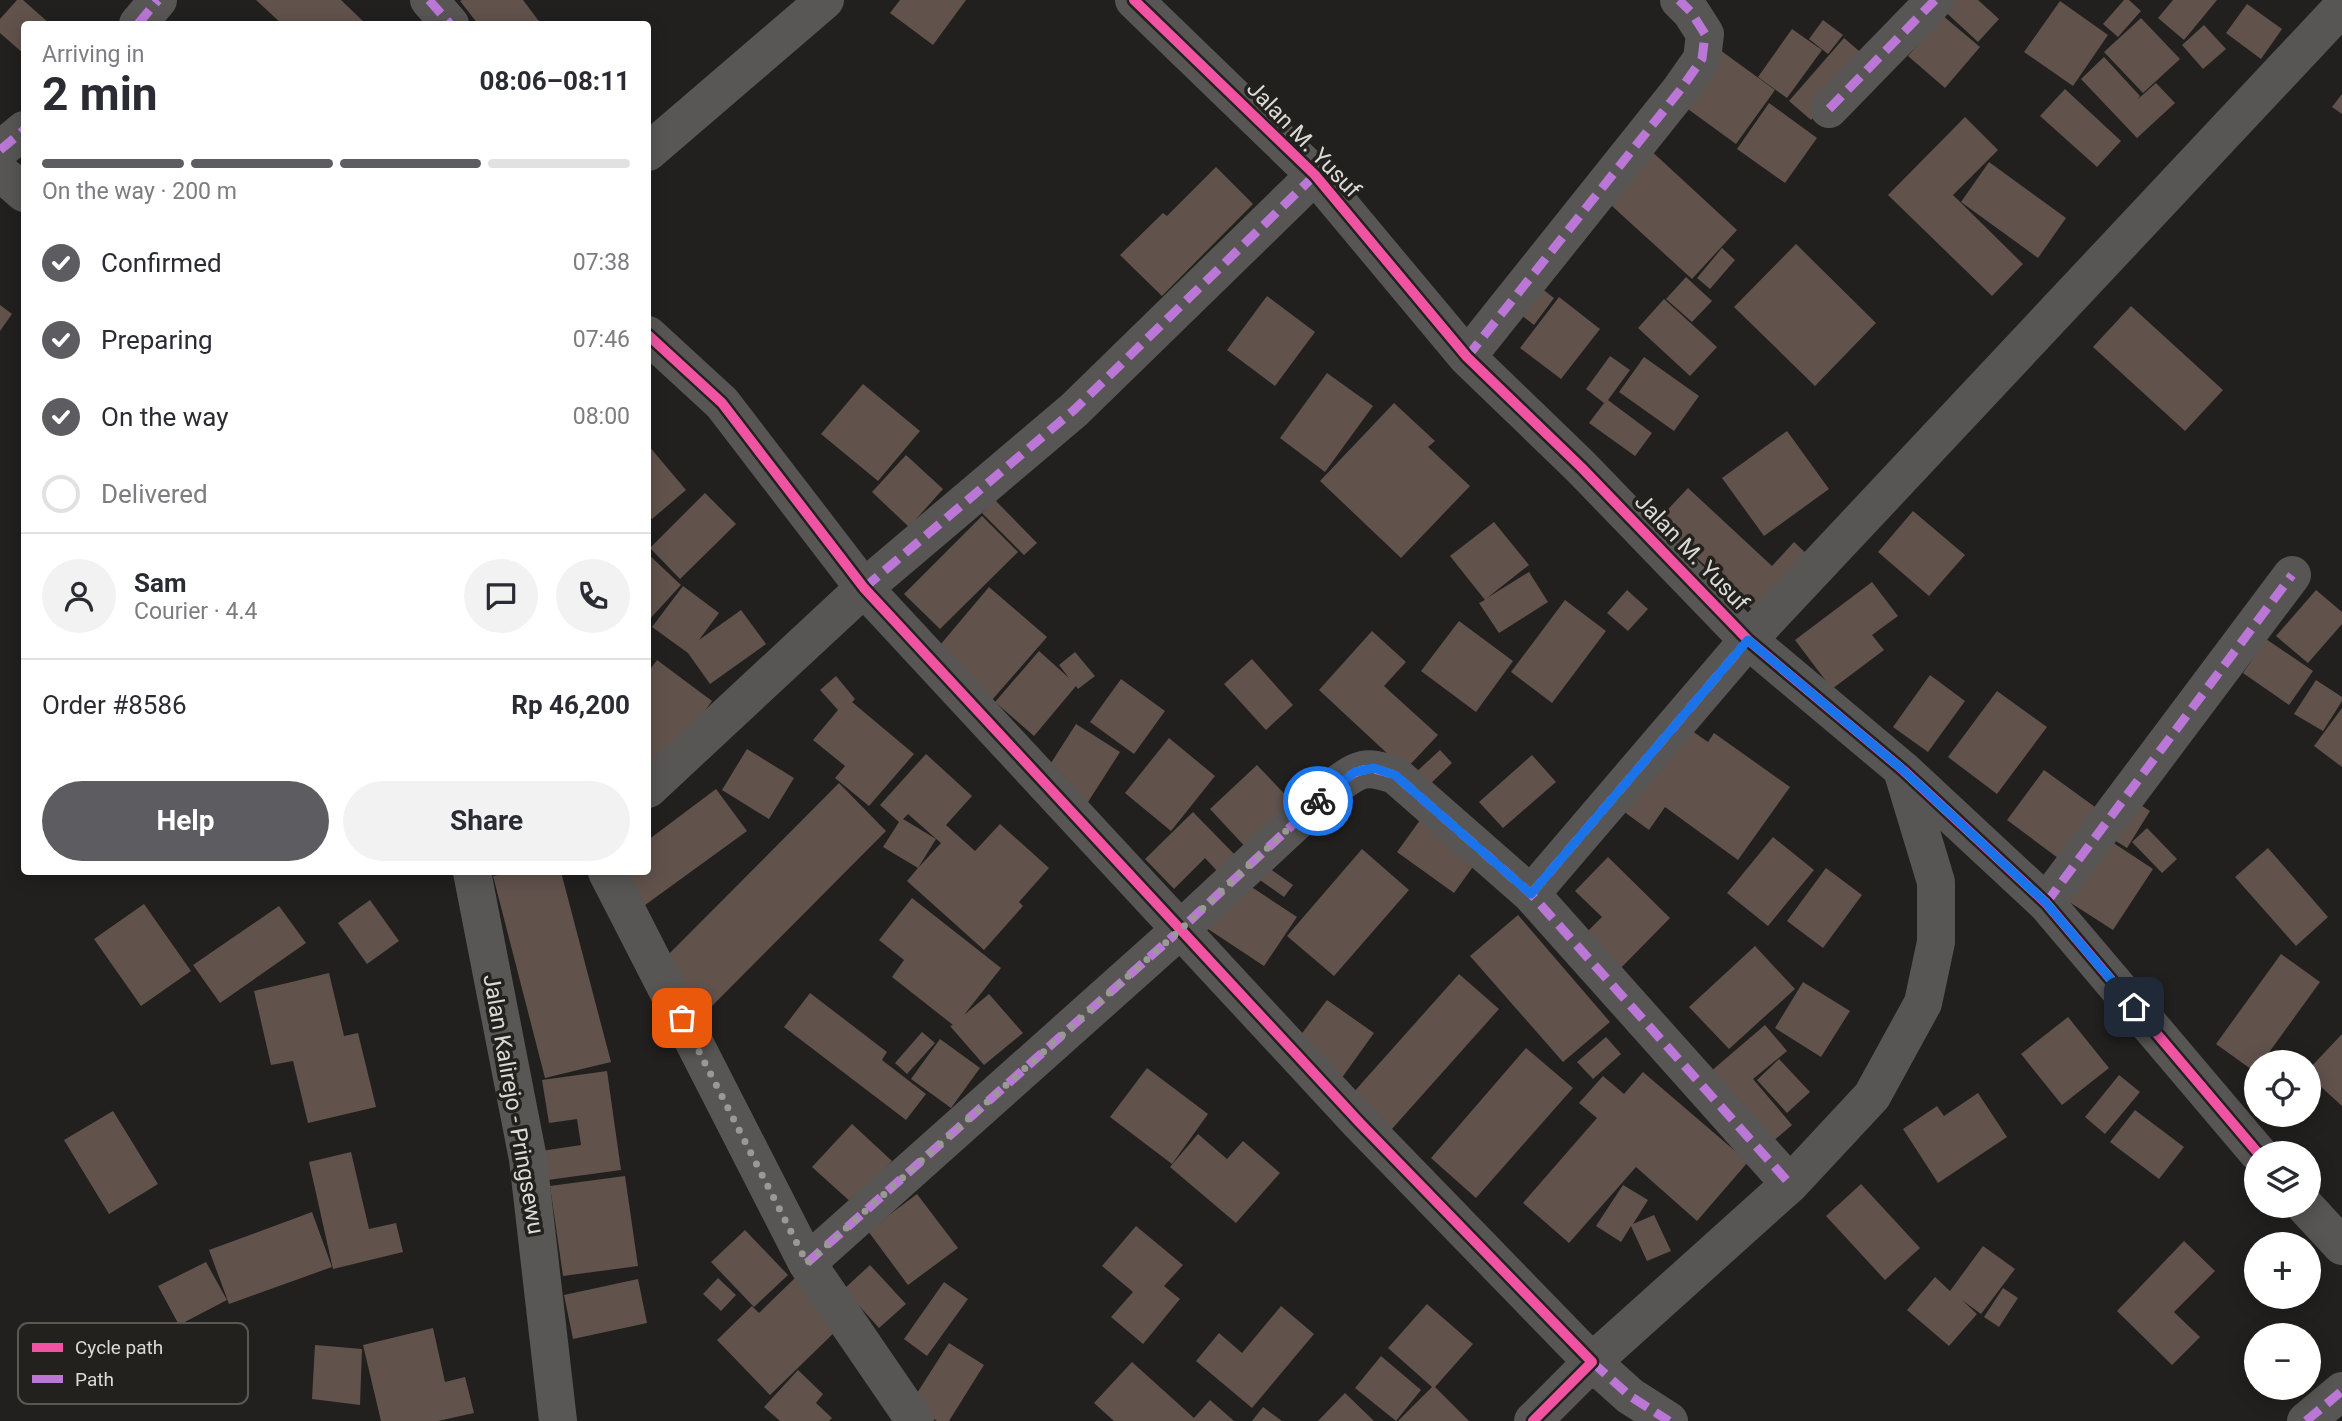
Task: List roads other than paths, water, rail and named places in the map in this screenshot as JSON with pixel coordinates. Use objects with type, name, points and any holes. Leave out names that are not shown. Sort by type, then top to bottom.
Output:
[{"type":"main road","points":[[651,149],[825,0]]},
{"type":"main road","name":"Jalan Kalirejo - Pringsewu","points":[[473,875],[528,1159],[558,1421]]},
{"type":"street","points":[[140,21],[158,0]]},
{"type":"street","points":[[429,0],[447,21]]},
{"type":"street","name":"Jalan M. Yusuf","points":[[1134,0],[1315,175],[1467,357],[1581,467],[1748,640],[1903,770],[2046,903],[2248,1141]]},
{"type":"street","points":[[1467,357],[1702,59],[1705,34],[1691,12],[1679,0]]},
{"type":"street","points":[[1829,109],[1935,0]]},
{"type":"street","points":[[1531,894],[1748,640],[2342,7]]},
{"type":"street","points":[[0,150],[21,132]]},
{"type":"street","points":[[0,172],[21,190]]},
{"type":"street","points":[[651,786],[864,588],[1074,410],[1315,175]]},
{"type":"street","points":[[651,338],[722,403],[864,588],[1360,1123],[1592,1362],[1630,1396],[1670,1421]]},
{"type":"street","points":[[2046,903],[2292,575]]},
{"type":"street","points":[[807,1263],[1181,929],[1332,788],[1355,772],[1374,768],[1395,775],[1531,894],[1790,1184]]},
{"type":"street","points":[[1533,1421],[1592,1362],[1790,1184],[1872,1096],[1923,1003],[1936,942],[1936,882],[1903,770]]},
{"type":"street","points":[[609,875],[807,1263],[915,1421]]},
{"type":"street","points":[[2316,1218],[2342,1246]]},
{"type":"street","points":[[2306,1421],[2342,1391]]}]
